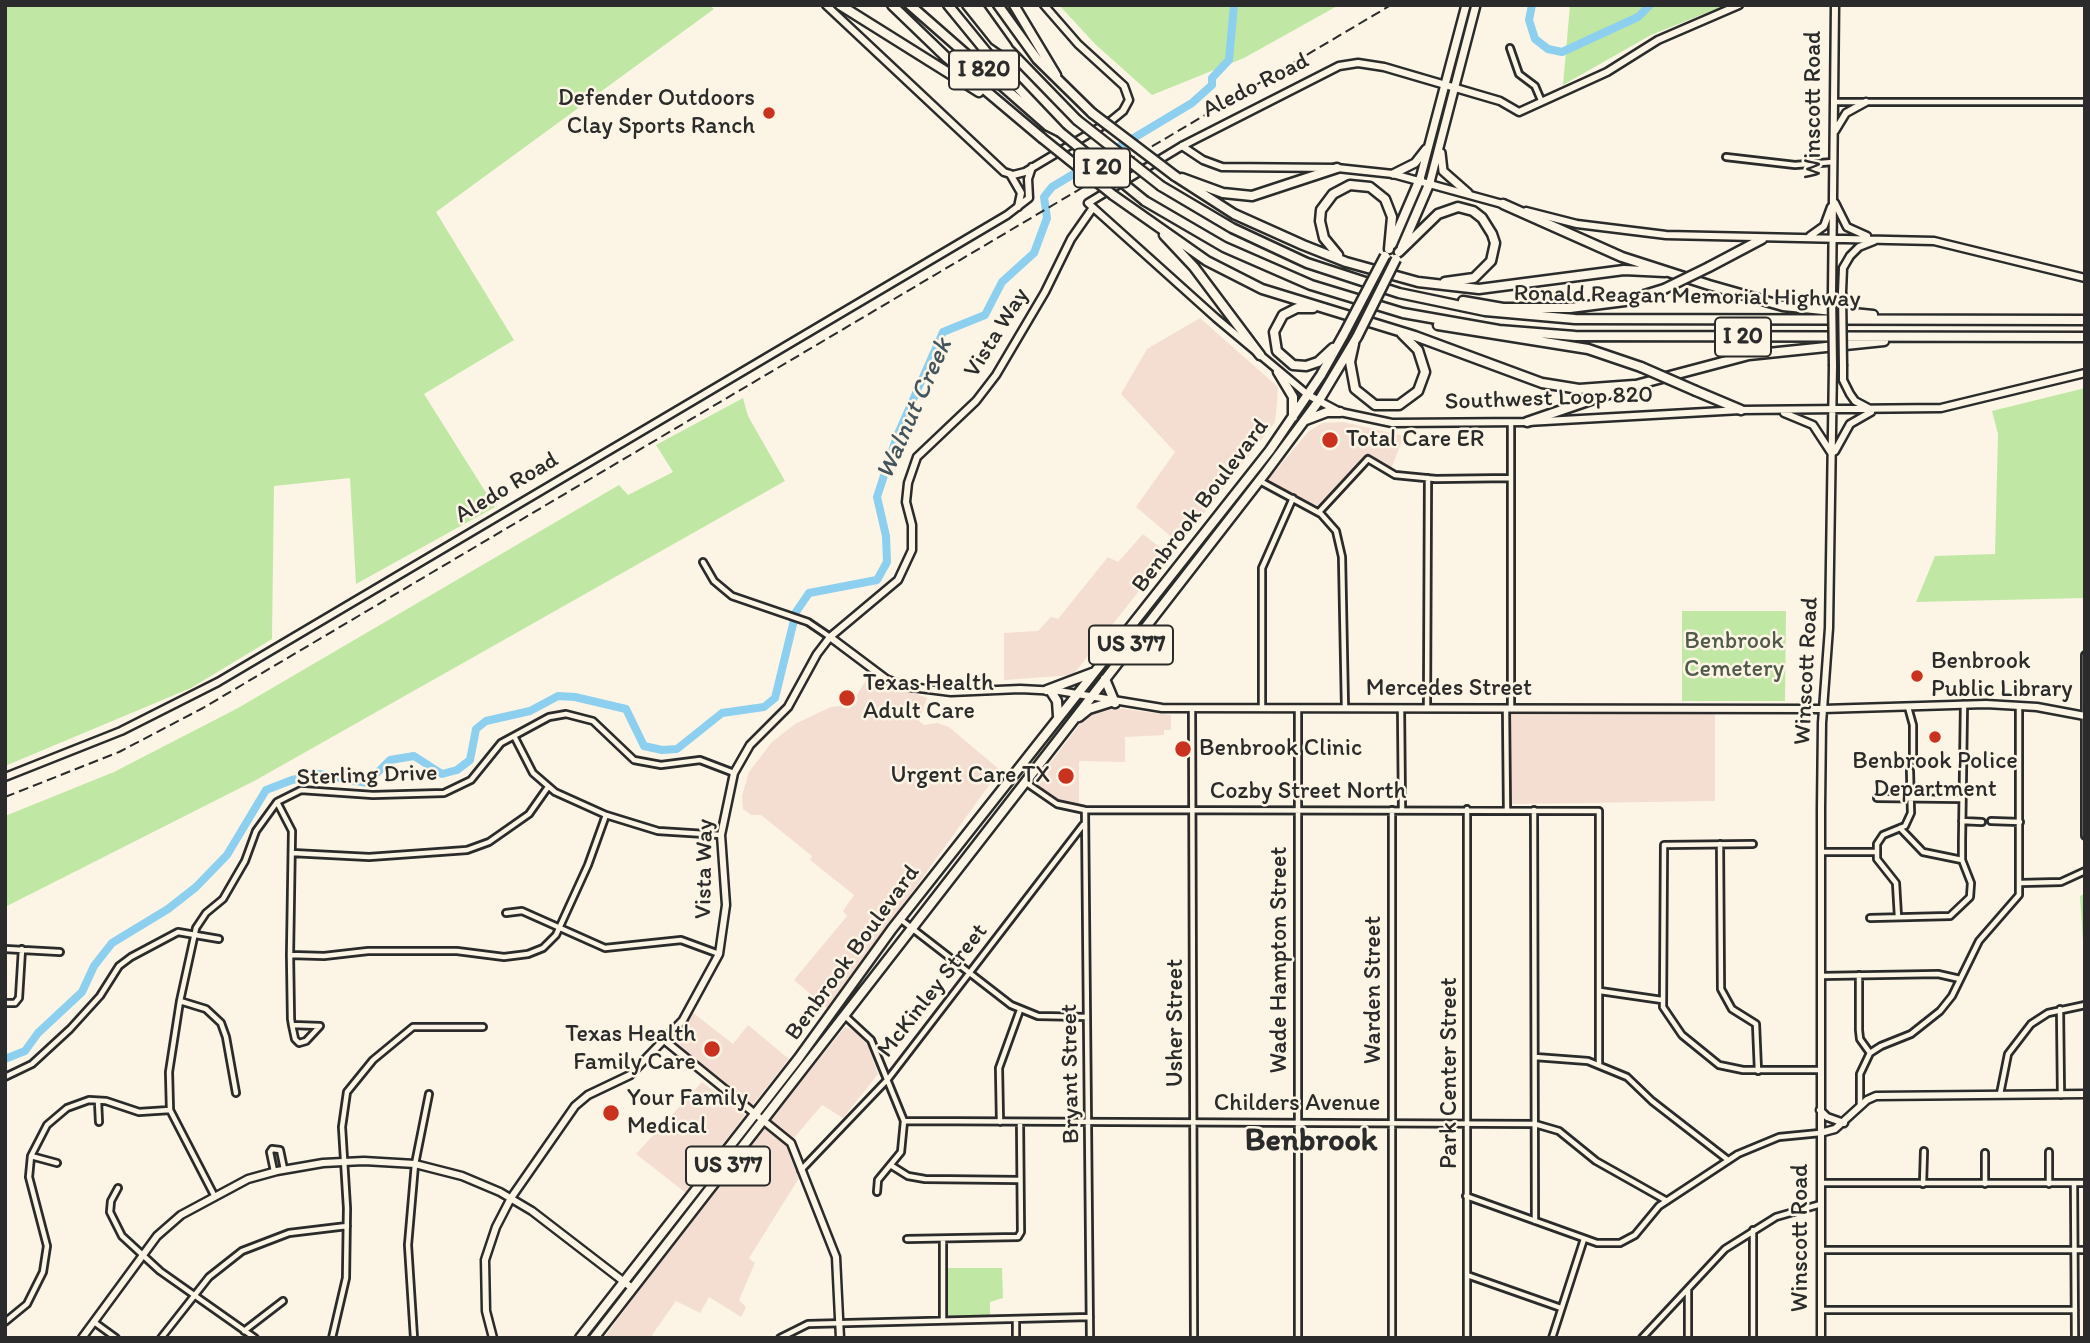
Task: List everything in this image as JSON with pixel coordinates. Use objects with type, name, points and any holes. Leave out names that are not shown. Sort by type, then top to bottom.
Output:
[{"type":"highway","points":[[840,5],[1002,106]]},
{"type":"highway","points":[[892,5],[1002,106],[1113,195],[1207,261],[1248,284],[1396,331],[1542,383],[1579,389],[1634,385]]},
{"type":"highway","name":"I 820","points":[[910,5],[1048,126],[1060,132]]},
{"type":"highway","name":"Ronald Reagan Memorial Highway","points":[[948,5],[985,52],[1060,132],[1145,201],[1202,235],[1280,273],[1354,300],[1403,313],[1499,330],[1557,336],[2085,337]]},
{"type":"highway","name":"Ronald Reagan Memorial Highway","points":[[967,5],[995,40],[1077,120],[1161,186],[1232,228],[1307,263],[1436,302],[1485,311],[1566,318],[2085,320]]},
{"type":"highway","name":"I 820","points":[[977,5],[1008,50]]},
{"type":"highway","points":[[998,5],[1037,59],[1092,113],[1175,176],[1234,214],[1346,262],[1418,282],[1479,289],[1624,270],[1665,272]]},
{"type":"highway","points":[[1014,5],[1062,83]]},
{"type":"highway","points":[[1175,176],[1223,193],[1252,196],[1337,168]]},
{"type":"highway","name":"Benbrook Boulevard","points":[[594,1338],[1104,679],[1293,419],[1343,336],[1425,181]]},
{"type":"highway","name":"Benbrook Boulevard","points":[[580,1338],[752,1114],[798,1059],[900,919],[1058,716],[1258,480],[1318,402],[1398,256],[1425,181]]},
{"type":"highway","points":[[1346,262],[1327,245],[1320,221],[1326,201],[1341,188],[1350,185],[1370,187],[1385,199],[1392,217],[1387,253]]},
{"type":"highway","points":[[1503,204],[1622,257],[1665,272],[1783,306],[1870,314],[1884,319]]},
{"type":"highway","points":[[1398,256],[1429,221],[1447,209],[1465,207],[1487,225],[1495,243],[1494,253],[1481,273],[1465,281],[1452,283],[1418,282]]},
{"type":"highway","points":[[1146,219],[1180,250],[1260,355]]},
{"type":"highway","points":[[1436,302],[1450,299],[1503,308],[1570,308],[1625,301],[1664,289],[1762,239]]},
{"type":"highway","points":[[1322,308],[1297,308],[1283,315],[1274,332],[1277,351],[1293,365],[1307,366],[1318,362],[1343,336]]},
{"type":"highway","points":[[1403,313],[1409,319],[1481,334],[1588,349],[1641,367],[1741,410]]},
{"type":"highway","points":[[1356,337],[1350,362],[1355,389],[1375,405],[1399,405],[1418,391],[1425,372],[1418,350],[1396,331]]},
{"type":"highway","points":[[1527,422],[1566,411],[1634,385],[1749,355],[1811,346],[1878,342],[1895,337]]},
{"type":"highway","points":[[1278,372],[1293,397],[1293,419]]},
{"type":"highway","points":[[1294,431],[1310,418],[1340,412]]},
{"type":"highway","points":[[1058,716],[1057,701],[1049,690],[1095,672]]},
{"type":"highway","points":[[1068,724],[1089,709],[1113,702],[1104,679]]},
{"type":"main road","name":"Benbrook Boulevard","points":[[1425,181],[1432,139],[1466,5]]},
{"type":"main road","name":"Benbrook Boulevard","points":[[1425,181],[1443,136],[1476,5]]},
{"type":"main road","points":[[1443,136],[1442,167],[1468,193]]},
{"type":"main road","points":[[1393,174],[1419,159],[1432,139]]},
{"type":"street","points":[[826,5],[907,83],[1010,174],[1021,193],[1017,209]]},
{"type":"street","points":[[1010,174],[1032,167],[1116,117],[1129,98],[1124,86],[1078,44],[1044,5]]},
{"type":"street","name":"Aledo Road","points":[[1090,206],[1182,146],[1328,71],[1348,64],[1374,64],[1500,101],[1519,112],[1577,86],[1658,40],[1739,5]]},
{"type":"street","name":"Winscott Road","points":[[1821,1338],[1822,852],[1833,456],[1835,5]]},
{"type":"street","points":[[1510,48],[1519,74],[1535,86],[1541,100]]},
{"type":"street","points":[[1833,102],[2085,102]]},
{"type":"street","points":[[1833,136],[1846,113],[1866,102]]},
{"type":"street","points":[[1182,146],[1203,160],[1222,167],[1337,168],[1393,174],[1561,220],[1620,231],[1762,239],[1934,241],[2085,278]]},
{"type":"street","points":[[1726,157],[1795,165],[1833,162]]},
{"type":"street","points":[[1017,209],[1029,198],[1028,179],[1032,167]]},
{"type":"street","points":[[1801,238],[1812,235],[1824,226],[1833,198]]},
{"type":"street","points":[[1833,198],[1841,219],[1849,229],[1879,239]]},
{"type":"street","name":"Southwest Loop 820","points":[[1090,206],[1278,372],[1308,395],[1340,412],[1392,423],[1527,422],[1741,410],[1941,408],[2085,373]]},
{"type":"street","name":"Vista Way","points":[[493,1338],[484,1292],[485,1259],[496,1227],[511,1198],[575,1106],[588,1095],[630,1075],[682,1020],[719,954],[726,905],[721,835],[734,773],[750,745],[788,707],[830,636],[898,580],[912,550],[912,525],[906,502],[908,483],[918,457],[976,401],[996,375],[1045,292],[1090,206]]},
{"type":"street","name":"Aledo Road","points":[[5,777],[121,731],[218,682],[1017,209]]},
{"type":"street","points":[[1873,410],[1855,401],[1843,380],[1842,292],[1843,268],[1850,256],[1858,247],[1879,239]]},
{"type":"street","points":[[1775,411],[1812,425],[1833,456],[1850,424],[1873,410]]},
{"type":"street","points":[[1507,809],[1511,422]]},
{"type":"street","points":[[1319,512],[1368,459],[1395,475],[1428,478],[1511,478]]},
{"type":"street","points":[[1427,707],[1428,478]]},
{"type":"street","points":[[1258,480],[1319,512],[1331,524],[1340,544],[1345,708]]},
{"type":"street","points":[[1262,708],[1262,569],[1293,498]]},
{"type":"street","points":[[703,562],[721,588],[739,599],[814,624],[830,636]]},
{"type":"street","name":"Mercedes Street","points":[[830,636],[886,679],[903,686],[951,692],[1049,690],[1113,702],[1192,709],[1824,709],[1964,704],[2019,706],[2084,716]]},
{"type":"street","points":[[2085,655],[2085,836]]},
{"type":"street","points":[[1870,918],[1950,916],[1971,893],[1969,875],[1962,860],[1964,704]]},
{"type":"street","points":[[1908,706],[1913,724],[1913,760]]},
{"type":"street","points":[[1860,1106],[1860,1074],[1870,1053],[1923,1027],[1940,1011],[1987,929],[2016,902],[2021,883],[2019,706]]},
{"type":"street","name":"Wade Hampton Street","points":[[1298,708],[1298,1338]]},
{"type":"street","points":[[1401,708],[1402,810]]},
{"type":"street","name":"Usher Street","points":[[1192,709],[1194,1338]]},
{"type":"street","name":"Sterling Drive","points":[[194,934],[206,913],[223,898],[245,861],[256,831],[277,802],[301,790],[373,795],[444,793],[471,780],[491,752],[514,736],[549,717],[566,714],[582,716],[605,730],[623,752],[634,760],[661,765],[700,760],[734,773]]},
{"type":"street","points":[[514,736],[533,773],[548,787],[606,815],[658,831],[721,835]]},
{"type":"street","points":[[1898,917],[1896,883],[1882,867],[1877,852],[1883,835],[1900,828],[1911,813],[1910,771]]},
{"type":"street","name":"Cozby Street North","points":[[1025,781],[1057,804],[1085,810],[1599,811],[1600,991]]},
{"type":"street","points":[[292,853],[369,856],[467,850],[489,842],[529,814],[548,787]]},
{"type":"street","points":[[1877,799],[1962,799]]},
{"type":"street","points":[[277,802],[292,831],[292,1025],[299,1043],[306,1041],[320,1026],[292,1025]]},
{"type":"street","name":"Park Center Street","points":[[1467,809],[1467,1338]]},
{"type":"street","name":"Bryant Street","points":[[1085,810],[1083,824],[1090,1338]]},
{"type":"street","name":"Warden Street","points":[[1392,810],[1392,1338]]},
{"type":"street","points":[[1534,810],[1535,1221]]},
{"type":"street","points":[[290,955],[457,951],[516,957],[542,947],[559,928],[588,865],[606,815]]},
{"type":"street","points":[[1962,821],[1982,822]]},
{"type":"street","points":[[1991,821],[2020,822]]},
{"type":"street","name":"McKinley Street","points":[[801,1170],[888,1079],[1083,824]]},
{"type":"street","points":[[1900,828],[1923,852],[1962,860]]},
{"type":"street","points":[[1720,844],[1721,989],[1732,1009],[1756,1024],[1758,1071]]},
{"type":"street","points":[[1753,844],[1664,845],[1662,1000],[1674,1026],[1712,1061],[1728,1068],[1758,1071],[1820,1069]]},
{"type":"street","points":[[1822,852],[1877,852]]},
{"type":"street","points":[[2021,883],[2061,882],[2085,871]]},
{"type":"street","points":[[506,913],[522,911],[604,947],[681,940],[719,954]]},
{"type":"street","points":[[900,919],[1020,1010],[1038,1016],[1087,1017]]},
{"type":"street","points":[[5,1077],[32,1064],[70,1029],[100,996],[119,966],[131,957],[169,934],[178,932],[219,939]]},
{"type":"street","points":[[194,934],[169,1072],[170,1111],[214,1195]]},
{"type":"street","points":[[5,949],[60,952]]},
{"type":"street","points":[[5,1003],[15,1003],[19,998],[22,949]]},
{"type":"street","points":[[1821,976],[1938,974],[1960,979]]},
{"type":"street","points":[[1859,975],[1860,1039],[1870,1053]]},
{"type":"street","points":[[1599,1064],[1600,991],[1662,1000]]},
{"type":"street","points":[[180,1001],[206,1009],[221,1023],[236,1093]]},
{"type":"street","points":[[2000,1095],[2005,1062],[2011,1048],[2031,1024],[2060,1009],[2085,1005]]},
{"type":"street","points":[[2060,1009],[2061,1095]]},
{"type":"street","points":[[1000,1122],[999,1068],[1020,1010]]},
{"type":"street","points":[[844,1015],[871,1040],[904,1121],[901,1152],[892,1166],[877,1180],[877,1192]]},
{"type":"street","points":[[332,1338],[346,1278],[344,1100],[351,1086],[373,1060],[414,1027],[482,1027]]},
{"type":"street","points":[[664,1040],[752,1114],[788,1139],[836,1258],[840,1338]]},
{"type":"street","points":[[1535,1057],[1576,1059],[1599,1064],[1627,1077],[1652,1101],[1728,1160]]},
{"type":"street","points":[[414,1338],[408,1245],[415,1164],[429,1094]]},
{"type":"street","points":[[1466,1196],[1584,1239],[1607,1244],[1628,1240],[1667,1201],[1728,1160],[1768,1140],[1830,1132],[1844,1123],[1867,1100],[1885,1095],[2085,1094]]},
{"type":"street","points":[[5,1322],[27,1304],[43,1272],[47,1246],[29,1177],[31,1156],[47,1125],[67,1108],[98,1101],[139,1112],[170,1111]]},
{"type":"street","points":[[98,1101],[99,1122]]},
{"type":"street","points":[[1820,1110],[1827,1117],[1844,1123]]},
{"type":"street","name":"Childers Avenue","points":[[904,1121],[1535,1124],[1559,1131],[1596,1161],[1667,1201]]},
{"type":"street","points":[[907,1239],[1018,1237],[1020,1122]]},
{"type":"street","points":[[274,1171],[270,1152],[272,1149],[280,1150],[284,1169]]},
{"type":"street","points":[[1923,1184],[1924,1151]]},
{"type":"street","points":[[2049,1152],[2049,1184]]},
{"type":"street","points":[[1985,1153],[1985,1184]]},
{"type":"street","points":[[31,1156],[57,1163]]},
{"type":"street","points":[[82,1338],[142,1256],[172,1222],[214,1195],[274,1171],[344,1162],[415,1164],[463,1176],[511,1198],[632,1288]]},
{"type":"street","points":[[892,1166],[908,1176],[925,1179],[1019,1180]]},
{"type":"street","points":[[1821,1183],[2085,1183]]},
{"type":"street","points":[[2074,1183],[2075,1338]]},
{"type":"street","points":[[118,1188],[111,1201],[113,1222],[142,1256],[255,1338]]},
{"type":"street","points":[[1642,1338],[1725,1249],[1753,1229],[1788,1212],[1821,1204]]},
{"type":"street","points":[[161,1338],[193,1295],[225,1263],[265,1241],[296,1232],[347,1226]]},
{"type":"street","points":[[1753,1229],[1753,1338]]},
{"type":"street","points":[[943,1239],[943,1320]]},
{"type":"street","points":[[1552,1338],[1584,1239]]},
{"type":"street","points":[[1821,1250],[2085,1250]]},
{"type":"street","points":[[1467,1276],[1561,1308]]},
{"type":"street","points":[[1688,1289],[1688,1338]]},
{"type":"street","points":[[244,1331],[283,1301]]},
{"type":"street","points":[[1821,1310],[2075,1310]]},
{"type":"street","points":[[780,1338],[799,1326],[840,1323],[1090,1317]]},
{"type":"street","points":[[1016,1319],[1016,1338]]},
{"type":"street","points":[[94,1322],[116,1338]]},
{"type":"shaded area","points":[[1200,318],[1278,387],[1277,404],[1275,422],[1180,544],[1136,507],[1175,452],[1121,394],[1147,349]]},
{"type":"shaded area","points":[[1343,422],[1404,436],[1391,469],[1367,457],[1319,506],[1266,482],[1308,432],[1322,423]]},
{"type":"shaded area","points":[[1143,534],[1168,554],[1073,675],[1004,680],[1004,633],[1038,631],[1051,617],[1058,619],[1108,557],[1118,562]]},
{"type":"shaded area","points":[[869,676],[927,698],[919,721],[924,725],[937,723],[949,727],[1000,770],[828,1009],[794,980],[847,916],[843,911],[854,895],[810,860],[812,856],[761,815],[751,815],[743,809],[742,796],[749,772],[772,742],[795,724],[831,707],[850,705]]},
{"type":"shaded area","points":[[1109,707],[1171,715],[1171,730],[1164,730],[1164,735],[1125,737],[1125,762],[1079,761],[1079,806],[1062,803],[1035,783],[1089,712]]},
{"type":"shaded area","points":[[1510,714],[1715,714],[1715,801],[1510,804]]},
{"type":"shaded area","points":[[692,1012],[733,1044],[748,1025],[789,1059],[751,1107],[720,1084],[674,1041]]},
{"type":"shaded area","points":[[845,1027],[856,1031],[869,1048],[878,1074],[843,1118],[822,1105],[788,1145],[799,1178],[749,1258],[755,1263],[739,1300],[746,1307],[741,1317],[709,1297],[700,1313],[676,1301],[652,1335],[655,1338],[604,1338],[701,1205]]},
{"type":"shaded area","points":[[702,1082],[745,1115],[686,1193],[636,1154]]},
{"type":"green space","points":[[5,5],[709,5],[714,9],[436,212],[514,340],[424,394],[495,507],[356,584],[350,478],[274,486],[272,639],[191,688],[5,766]]},
{"type":"green space","points":[[1059,5],[1339,5],[1244,58],[1152,95],[1095,44]]},
{"type":"green space","points":[[1570,5],[1726,5],[1651,35],[1563,85]]},
{"type":"green space","points":[[2085,388],[2085,598],[1916,602],[1935,556],[1995,554],[1998,434],[1992,411]]},
{"type":"green space","points":[[743,398],[748,416],[785,481],[256,780],[5,907],[5,816],[114,772],[238,708],[619,485],[628,495],[673,472],[656,445]]},
{"type":"green space","name":"Benbrook Cemetery","points":[[1682,611],[1786,611],[1785,701],[1682,701]]},
{"type":"green space","points":[[2085,893],[2085,973],[2080,896]]},
{"type":"green space","points":[[945,1268],[1002,1268],[1003,1298],[990,1302],[990,1318],[944,1319]]},
{"type":"waterway","name":"Walnut Creek","points":[[5,1059],[25,1051],[38,1033],[82,992],[94,966],[112,943],[168,909],[196,887],[227,855],[266,790],[319,774],[367,783],[390,760],[414,756],[442,774],[457,770],[470,760],[476,729],[486,721],[530,711],[558,696],[575,697],[626,709],[644,746],[662,750],[677,749],[722,713],[764,707],[775,698],[796,612],[809,593],[877,580],[887,562],[886,536],[877,497],[897,436],[943,332],[985,315],[1002,282],[1034,253],[1047,218],[1044,197],[1052,187],[1192,103],[1212,85],[1212,78],[1229,60],[1234,5]]},
{"type":"waterway","name":"Walnut Creek","points":[[1532,5],[1529,20],[1535,39],[1548,49],[1562,52],[1638,17],[1650,5]]},
{"type":"railway","points":[[5,797],[119,752],[203,708],[1391,5]]},
{"type":"place","name":"Defender Outdoors Clay Sports Ranch","points":[[769,113]]},
{"type":"place","name":"Total Care ER","points":[[1330,440]]},
{"type":"place","name":"Benbrook Public Library","points":[[1917,676]]},
{"type":"place","name":"Texas Health Adult Care","points":[[847,698]]},
{"type":"place","name":"Benbrook Police Department","points":[[1935,737]]},
{"type":"place","name":"Benbrook Clinic","points":[[1183,749]]},
{"type":"place","name":"Urgent Care TX","points":[[1066,776]]},
{"type":"place","name":"Texas Health Family Care","points":[[712,1049]]},
{"type":"place","name":"Your Family Medical","points":[[611,1113]]},
{"type":"district","name":"Benbrook","points":[[1311,1142]]}]
